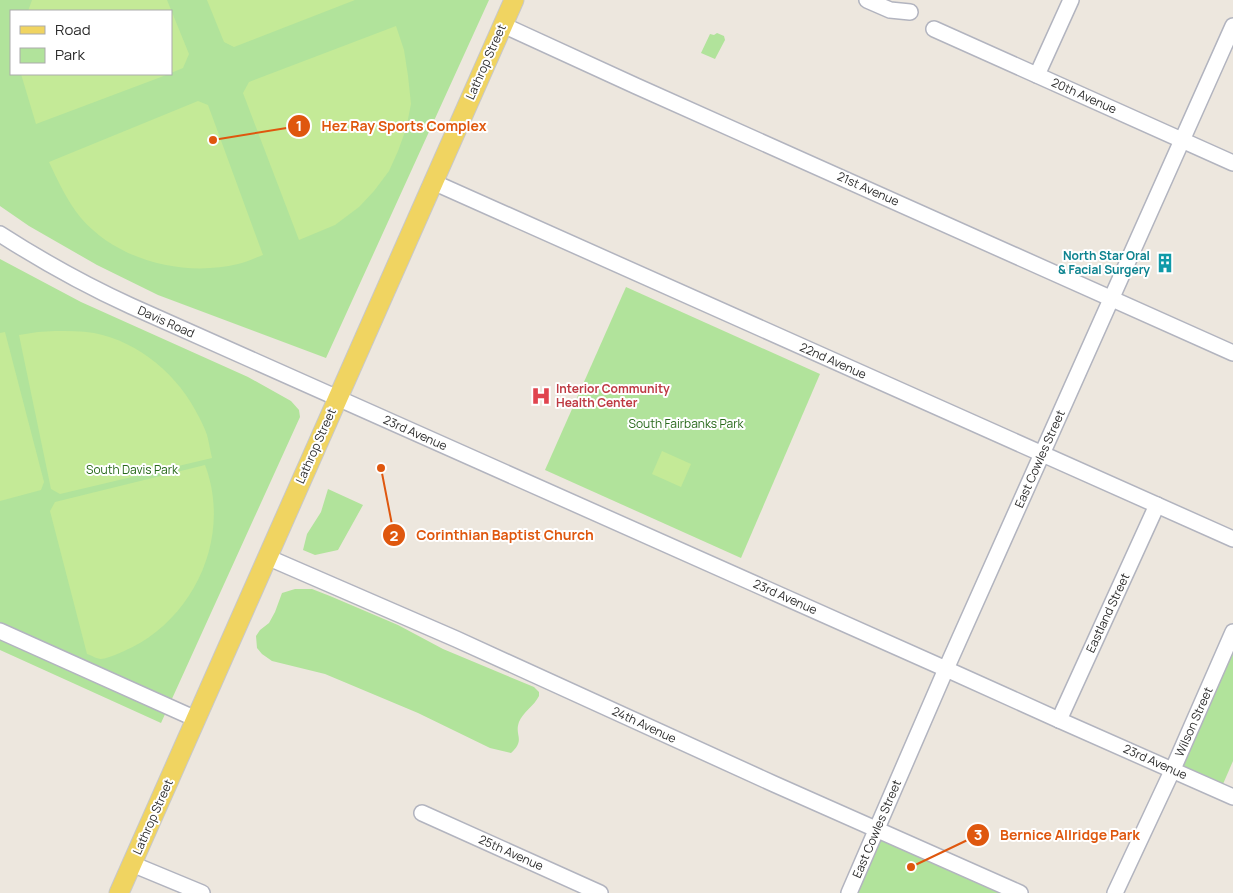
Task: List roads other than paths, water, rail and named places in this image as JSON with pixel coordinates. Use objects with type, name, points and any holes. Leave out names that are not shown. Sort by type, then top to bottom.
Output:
[{"type":"main road","name":"Lathrop Street","points":[[119,893],[514,0]]},
{"type":"street","points":[[867,0],[890,10],[910,12]]},
{"type":"street","points":[[1037,75],[1071,0]]},
{"type":"street","name":"21st Avenue","points":[[503,25],[1233,353]]},
{"type":"street","name":"East Cowles Street","points":[[849,893],[946,669],[1233,26]]},
{"type":"street","name":"20th Avenue","points":[[934,29],[1233,163]]},
{"type":"street","name":"22nd Avenue","points":[[433,182],[1233,539]]},
{"type":"street","name":"Davis Road","points":[[0,234],[63,273],[95,290],[338,398]]},
{"type":"street","name":"23rd Avenue","points":[[338,398],[1233,797]]},
{"type":"street","name":"Eastland Street","points":[[1059,720],[1157,505]]},
{"type":"street","name":"24th Avenue","points":[[267,557],[1020,893]]},
{"type":"street","points":[[0,631],[196,719]]},
{"type":"street","name":"Wilson Street","points":[[1115,893],[1173,770],[1233,632]]},
{"type":"street","name":"25th Avenue","points":[[422,813],[600,893]]},
{"type":"street","points":[[132,864],[202,893]]},
{"type":"place","name":"Hez Ray Sports Complex","points":[[213,140]]},
{"type":"place","name":"North Star Oral & Facial Surgery","points":[[1165,263]]},
{"type":"place","name":"Interior Community Health Center","points":[[541,396]]},
{"type":"place","name":"Corinthian Baptist Church","points":[[381,468]]},
{"type":"place","name":"Bernice Allridge Park","points":[[911,867]]},
{"type":"park label","name":"South Fairbanks Park","points":[[686,424]]},
{"type":"park label","name":"South Davis Park","points":[[132,470]]}]
